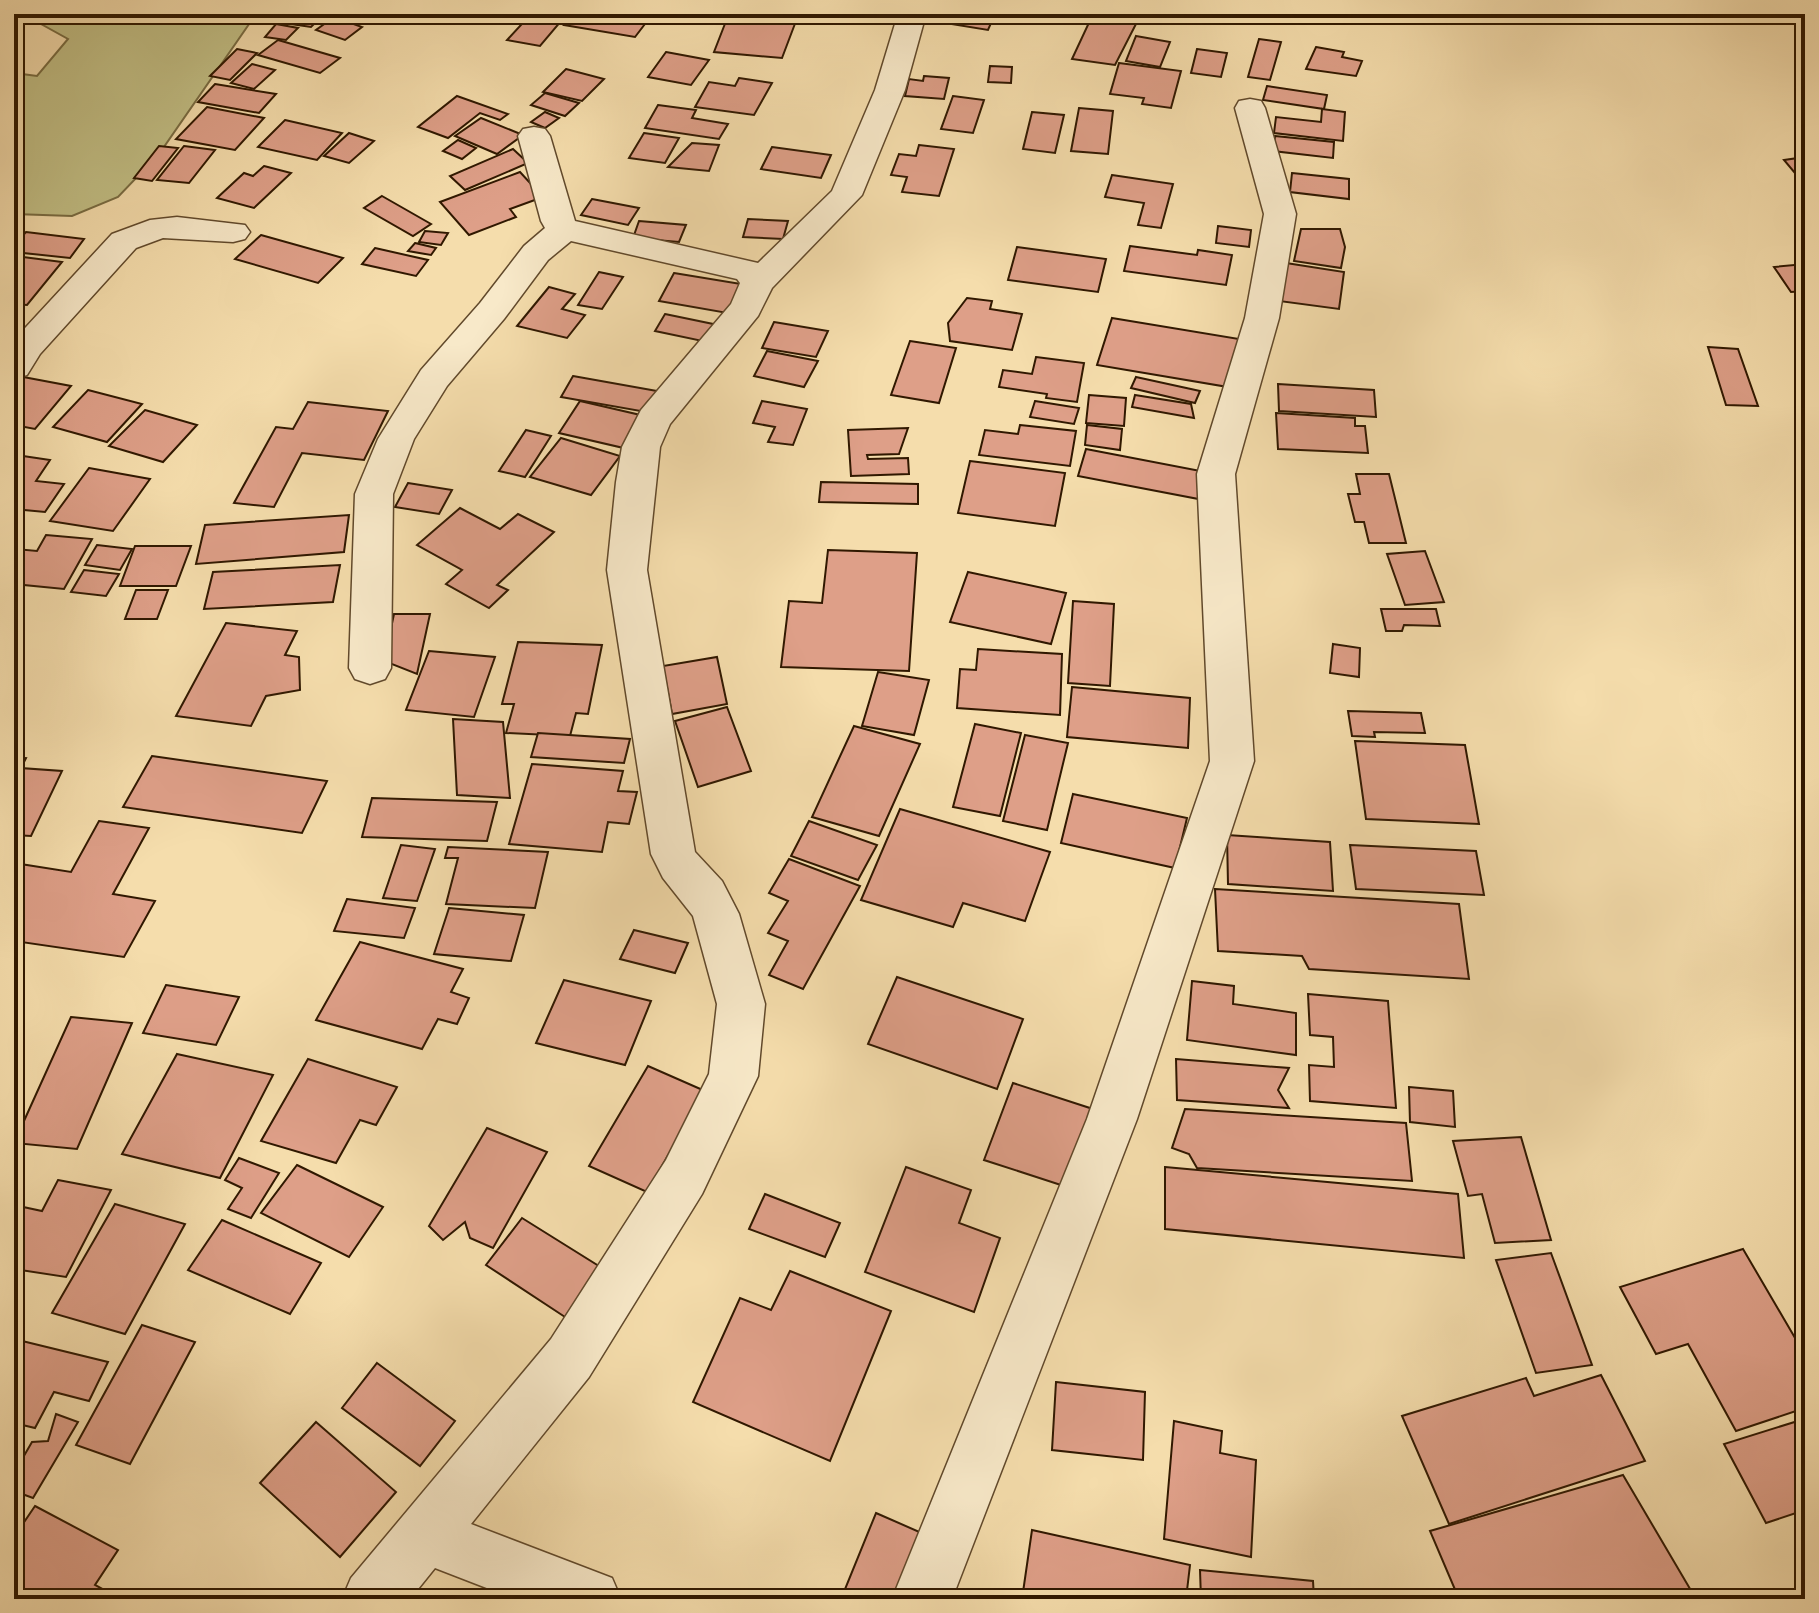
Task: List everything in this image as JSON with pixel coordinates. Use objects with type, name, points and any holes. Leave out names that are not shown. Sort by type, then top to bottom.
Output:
[{"type":"street","points":[[372,1599],[570,1358],[684,1177],[733,1076],[741,1004],[716,914],[706,895],[673,854],[627,570],[641,447],[654,419],[746,308],[757,283],[846,195],[890,90],[912,14]]},
{"type":"street","points":[[922,1599],[1112,1119],[1232,761],[1216,474],[1262,318],[1280,214],[1250,108]]},
{"type":"street","points":[[534,136],[557,221],[564,229],[749,271],[756,277],[757,283]]},
{"type":"street","points":[[14,367],[28,346],[124,241],[139,232],[159,227],[233,232]]},
{"type":"street","points":[[370,668],[374,494],[396,439],[434,378],[492,311],[536,253],[564,229]]},
{"type":"street","points":[[424,1535],[591,1599]]},
{"type":"shaded area","points":[[23,14],[256,14],[159,154],[118,197],[72,216],[14,214],[14,73],[37,76],[68,39]]},
{"type":"building","points":[[293,14],[324,14],[311,27],[284,23]]},
{"type":"building","points":[[531,14],[562,20],[540,46],[507,40]]},
{"type":"building","points":[[573,14],[613,14],[648,20],[635,37],[564,25]]},
{"type":"building","points":[[931,14],[995,14],[988,30],[927,20]]},
{"type":"building","points":[[1032,14],[1074,14],[1071,23],[1031,18]]},
{"type":"building","points":[[1093,14],[1138,20],[1115,65],[1072,59]]},
{"type":"building","points":[[728,16],[796,21],[782,58],[714,52]]},
{"type":"building","points":[[334,17],[362,27],[345,40],[316,30]]},
{"type":"building","points":[[276,24],[298,28],[286,40],[265,37]]},
{"type":"building","points":[[1136,36],[1170,42],[1160,67],[1126,61]]},
{"type":"building","points":[[1259,39],[1281,42],[1270,80],[1248,77]]},
{"type":"building","points":[[278,40],[340,58],[320,73],[258,55]]},
{"type":"building","points":[[1316,47],[1344,52],[1342,57],[1362,61],[1356,76],[1306,69]]},
{"type":"building","points":[[237,49],[257,53],[230,80],[210,76]]},
{"type":"building","points":[[1197,49],[1227,53],[1221,77],[1191,73]]},
{"type":"building","points":[[666,52],[709,60],[691,85],[648,77]]},
{"type":"building","points":[[1119,63],[1181,71],[1171,108],[1142,104],[1144,98],[1110,94]]},
{"type":"building","points":[[252,64],[275,70],[254,89],[231,83]]},
{"type":"building","points":[[990,66],[1012,67],[1011,83],[988,82]]},
{"type":"building","points":[[566,69],[604,79],[582,101],[543,92]]},
{"type":"building","points":[[924,76],[949,78],[944,99],[905,96],[909,79],[923,81]]},
{"type":"building","points":[[739,78],[772,83],[754,115],[695,107],[709,82],[735,86]]},
{"type":"building","points":[[215,84],[276,94],[259,113],[198,102]]},
{"type":"building","points":[[1267,86],[1327,95],[1324,109],[1263,100]]},
{"type":"building","points":[[545,93],[579,103],[565,116],[531,105]]},
{"type":"building","points":[[457,96],[508,114],[500,120],[480,113],[448,138],[418,127]]},
{"type":"building","points":[[953,96],[984,100],[973,133],[941,129]]},
{"type":"building","points":[[658,105],[696,110],[692,118],[728,124],[719,139],[645,128]]},
{"type":"building","points":[[207,107],[264,118],[235,150],[176,139]]},
{"type":"building","points":[[1079,108],[1113,111],[1108,154],[1071,151]]},
{"type":"building","points":[[1322,109],[1345,112],[1343,141],[1274,133],[1276,117],[1321,122]]},
{"type":"building","points":[[545,112],[559,118],[545,128],[531,122]]},
{"type":"building","points":[[1032,112],[1064,115],[1055,153],[1023,149]]},
{"type":"building","points":[[481,118],[523,135],[497,154],[455,136]]},
{"type":"building","points":[[285,120],[342,133],[317,160],[258,147]]},
{"type":"building","points":[[349,133],[374,141],[349,163],[324,156]]},
{"type":"building","points":[[644,133],[679,138],[665,163],[629,158]]},
{"type":"building","points":[[1275,136],[1334,142],[1333,158],[1273,151]]},
{"type":"building","points":[[458,140],[476,148],[462,159],[443,151]]},
{"type":"building","points":[[692,143],[719,145],[709,171],[668,167]]},
{"type":"building","points":[[919,145],[954,149],[939,196],[902,192],[907,177],[891,175],[899,154],[916,156]]},
{"type":"building","points":[[159,146],[178,148],[152,181],[134,178]]},
{"type":"building","points":[[184,146],[215,150],[189,183],[157,180]]},
{"type":"building","points":[[772,147],[831,155],[821,178],[761,169]]},
{"type":"building","points":[[513,149],[528,163],[465,190],[450,176]]},
{"type":"building","points":[[1805,157],[1805,185],[1784,160]]},
{"type":"building","points":[[264,166],[291,173],[254,208],[217,198],[244,173],[253,176]]},
{"type":"building","points":[[520,172],[543,197],[510,209],[516,217],[469,235],[440,202]]},
{"type":"building","points":[[1292,173],[1349,179],[1349,199],[1290,192]]},
{"type":"building","points":[[1112,175],[1173,184],[1161,228],[1138,225],[1144,203],[1105,197]]},
{"type":"building","points":[[382,196],[431,224],[413,236],[364,208]]},
{"type":"building","points":[[592,199],[639,208],[628,225],[581,215]]},
{"type":"building","points":[[748,219],[788,221],[783,239],[743,237]]},
{"type":"building","points":[[639,221],[686,225],[679,242],[633,238]]},
{"type":"building","points":[[1218,226],[1251,230],[1249,247],[1216,243]]},
{"type":"building","points":[[1301,229],[1340,229],[1345,247],[1341,268],[1294,261]]},
{"type":"building","points":[[425,231],[448,233],[441,245],[419,242]]},
{"type":"building","points":[[26,232],[84,239],[70,258],[14,252],[14,247]]},
{"type":"building","points":[[261,235],[343,258],[318,283],[235,259]]},
{"type":"building","points":[[415,243],[436,248],[431,255],[408,251]]},
{"type":"building","points":[[1130,246],[1197,255],[1198,250],[1232,255],[1226,285],[1124,271]]},
{"type":"building","points":[[1017,247],[1106,259],[1098,292],[1008,280]]},
{"type":"building","points":[[375,248],[428,260],[416,276],[362,264]]},
{"type":"building","points":[[23,257],[62,262],[27,305],[14,304],[14,267]]},
{"type":"building","points":[[1286,263],[1344,272],[1339,309],[1279,301]]},
{"type":"building","points":[[1805,264],[1805,291],[1791,292],[1774,267]]},
{"type":"building","points":[[599,272],[623,277],[602,309],[578,305]]},
{"type":"building","points":[[674,273],[747,285],[733,314],[659,301]]},
{"type":"building","points":[[549,287],[575,294],[562,309],[585,315],[567,338],[517,326]]},
{"type":"building","points":[[967,298],[992,301],[990,309],[1022,314],[1012,350],[950,341],[948,323]]},
{"type":"building","points":[[665,314],[718,325],[707,342],[655,331]]},
{"type":"building","points":[[1112,318],[1239,339],[1228,387],[1097,365]]},
{"type":"building","points":[[774,322],[828,331],[816,357],[762,348]]},
{"type":"building","points":[[910,341],[956,348],[939,403],[891,395]]},
{"type":"building","points":[[1708,347],[1738,349],[1758,406],[1726,405]]},
{"type":"building","points":[[767,351],[818,361],[804,387],[754,376]]},
{"type":"building","points":[[1036,357],[1084,363],[1077,402],[999,387],[1003,370],[1032,374]]},
{"type":"building","points":[[18,376],[71,386],[35,429],[14,425],[17,406],[14,406],[14,380]]},
{"type":"building","points":[[573,376],[657,391],[646,412],[561,397]]},
{"type":"building","points":[[1136,377],[1200,391],[1195,403],[1131,388]]},
{"type":"building","points":[[1278,384],[1374,390],[1376,417],[1279,411]]},
{"type":"building","points":[[88,390],[142,404],[107,442],[53,427]]},
{"type":"building","points":[[1089,395],[1126,398],[1124,426],[1086,423]]},
{"type":"building","points":[[1135,395],[1191,404],[1194,418],[1132,407]]},
{"type":"building","points":[[580,401],[649,417],[628,449],[559,433]]},
{"type":"building","points":[[762,401],[807,409],[793,445],[768,442],[775,427],[753,423]]},
{"type":"building","points":[[1035,401],[1079,408],[1074,424],[1030,417]]},
{"type":"building","points":[[308,402],[388,411],[364,460],[302,453],[274,507],[234,503],[276,427],[293,429]]},
{"type":"building","points":[[145,410],[197,425],[163,462],[109,446]]},
{"type":"building","points":[[1276,413],[1355,418],[1355,426],[1365,426],[1368,453],[1278,449]]},
{"type":"building","points":[[1020,425],[1076,431],[1070,466],[979,455],[985,430],[1018,434]]},
{"type":"building","points":[[1087,425],[1122,429],[1120,450],[1085,445]]},
{"type":"building","points":[[908,428],[899,454],[867,455],[868,459],[908,458],[909,474],[851,476],[848,430]]},
{"type":"building","points":[[526,430],[551,436],[525,477],[499,471]]},
{"type":"building","points":[[561,438],[620,456],[591,495],[530,477]]},
{"type":"building","points":[[1086,449],[1216,474],[1209,501],[1078,476]]},
{"type":"building","points":[[23,456],[50,460],[36,481],[64,484],[45,512],[14,509],[14,468]]},
{"type":"building","points":[[970,461],[1065,473],[1055,526],[958,513]]},
{"type":"building","points":[[89,468],[150,479],[113,531],[50,521]]},
{"type":"building","points":[[1356,474],[1389,474],[1406,543],[1369,543],[1364,522],[1355,522],[1348,494],[1360,494]]},
{"type":"building","points":[[821,482],[918,484],[918,504],[819,502]]},
{"type":"building","points":[[408,483],[452,490],[439,514],[395,507]]},
{"type":"building","points":[[460,508],[500,529],[518,514],[554,532],[497,585],[508,590],[489,608],[446,584],[462,570],[417,545]]},
{"type":"building","points":[[349,515],[344,552],[196,564],[205,525]]},
{"type":"building","points":[[46,535],[92,539],[64,589],[14,584],[16,549],[37,551]]},
{"type":"building","points":[[97,545],[132,549],[120,570],[85,565]]},
{"type":"building","points":[[135,546],[191,546],[176,586],[120,586]]},
{"type":"building","points":[[828,550],[917,553],[909,671],[781,667],[789,601],[822,603]]},
{"type":"building","points":[[1425,551],[1444,602],[1405,605],[1387,554]]},
{"type":"building","points":[[340,565],[333,602],[204,609],[213,572]]},
{"type":"building","points":[[84,570],[119,574],[106,596],[71,592]]},
{"type":"building","points":[[968,572],[1066,593],[1051,644],[950,622]]},
{"type":"building","points":[[136,590],[168,590],[157,619],[125,619]]},
{"type":"building","points":[[1073,601],[1114,604],[1110,686],[1068,683]]},
{"type":"building","points":[[1381,609],[1436,609],[1440,626],[1404,625],[1402,631],[1386,631]]},
{"type":"building","points":[[394,614],[430,614],[417,674],[384,661]]},
{"type":"building","points":[[226,623],[297,631],[285,655],[299,657],[300,690],[266,696],[251,726],[176,716]]},
{"type":"building","points":[[518,642],[602,645],[588,714],[576,713],[570,736],[506,733],[514,704],[502,704]]},
{"type":"building","points":[[1333,644],[1360,648],[1359,677],[1330,673]]},
{"type":"building","points":[[978,649],[1062,654],[1060,715],[957,708],[960,669],[976,670]]},
{"type":"building","points":[[429,651],[495,657],[474,717],[406,710]]},
{"type":"building","points":[[717,657],[727,704],[672,714],[663,666]]},
{"type":"building","points":[[878,672],[929,680],[914,735],[862,726]]},
{"type":"building","points":[[1072,687],[1190,698],[1188,748],[1067,737]]},
{"type":"building","points":[[727,707],[751,771],[698,787],[675,721]]},
{"type":"building","points":[[1348,711],[1421,713],[1425,733],[1374,732],[1375,737],[1352,736]]},
{"type":"building","points":[[453,719],[503,722],[510,798],[457,795]]},
{"type":"building","points":[[975,724],[1021,733],[1000,816],[953,807]]},
{"type":"building","points":[[854,726],[920,744],[879,836],[812,817]]},
{"type":"building","points":[[538,733],[630,739],[624,763],[531,757]]},
{"type":"building","points":[[1025,735],[1068,743],[1047,830],[1003,821]]},
{"type":"building","points":[[1355,741],[1465,745],[1479,824],[1366,819]]},
{"type":"building","points":[[152,756],[327,781],[302,833],[123,807]]},
{"type":"building","points":[[14,757],[26,758],[21,768],[62,771],[31,836],[14,835]]},
{"type":"building","points":[[532,764],[623,771],[618,791],[637,792],[629,824],[608,822],[602,852],[509,844]]},
{"type":"building","points":[[1073,794],[1187,818],[1175,868],[1061,843]]},
{"type":"building","points":[[372,798],[497,802],[487,841],[362,837]]},
{"type":"building","points":[[900,809],[1050,852],[1025,921],[963,903],[953,927],[861,900]]},
{"type":"building","points":[[99,821],[149,828],[113,894],[155,901],[124,957],[14,941],[14,863],[71,872]]},
{"type":"building","points":[[809,821],[877,845],[858,880],[791,856]]},
{"type":"building","points":[[1227,835],[1330,842],[1333,891],[1228,884]]},
{"type":"building","points":[[401,845],[435,849],[417,901],[383,898]]},
{"type":"building","points":[[1350,845],[1476,851],[1484,895],[1356,889]]},
{"type":"building","points":[[448,847],[548,852],[535,908],[446,904],[458,858],[445,858]]},
{"type":"building","points":[[789,859],[860,886],[803,989],[769,975],[788,941],[768,933],[788,901],[769,893]]},
{"type":"building","points":[[1215,889],[1459,904],[1469,979],[1309,969],[1302,956],[1218,951]]},
{"type":"building","points":[[347,899],[415,908],[404,938],[334,931]]},
{"type":"building","points":[[449,908],[524,915],[511,961],[434,954]]},
{"type":"building","points":[[634,930],[688,943],[675,973],[620,959]]},
{"type":"building","points":[[360,942],[463,969],[451,992],[469,998],[457,1024],[438,1019],[422,1049],[316,1020]]},
{"type":"building","points":[[897,977],[1023,1019],[997,1089],[868,1044]]},
{"type":"building","points":[[564,980],[651,1001],[625,1065],[536,1043]]},
{"type":"building","points":[[1192,981],[1234,986],[1233,1004],[1296,1013],[1296,1055],[1187,1040]]},
{"type":"building","points":[[166,985],[239,997],[216,1045],[143,1033]]},
{"type":"building","points":[[1308,994],[1388,1001],[1396,1108],[1310,1101],[1309,1065],[1334,1067],[1333,1037],[1310,1035]]},
{"type":"building","points":[[71,1017],[132,1023],[77,1149],[14,1143]]},
{"type":"building","points":[[177,1054],[273,1075],[220,1178],[122,1154]]},
{"type":"building","points":[[308,1059],[397,1087],[376,1125],[360,1120],[336,1163],[261,1141]]},
{"type":"building","points":[[1176,1059],[1289,1068],[1278,1090],[1289,1108],[1177,1100]]},
{"type":"building","points":[[648,1066],[705,1091],[647,1192],[589,1166]]},
{"type":"building","points":[[1013,1083],[1096,1110],[1070,1188],[984,1160]]},
{"type":"building","points":[[1409,1087],[1453,1091],[1455,1127],[1410,1122]]},
{"type":"building","points":[[1185,1109],[1406,1123],[1412,1181],[1197,1168],[1189,1154],[1172,1148]]},
{"type":"building","points":[[487,1128],[547,1152],[493,1248],[470,1238],[465,1222],[443,1240],[429,1226]]},
{"type":"building","points":[[1521,1137],[1551,1240],[1495,1243],[1482,1194],[1468,1196],[1453,1141]]},
{"type":"building","points":[[239,1158],[279,1173],[251,1218],[228,1209],[242,1188],[225,1180]]},
{"type":"building","points":[[297,1165],[383,1207],[349,1257],[261,1213]]},
{"type":"building","points":[[906,1167],[971,1190],[959,1223],[1000,1238],[974,1312],[865,1272]]},
{"type":"building","points":[[1165,1167],[1458,1194],[1464,1258],[1165,1229]]},
{"type":"building","points":[[58,1180],[111,1190],[66,1277],[14,1269],[14,1205],[42,1211]]},
{"type":"building","points":[[765,1194],[840,1223],[825,1257],[749,1229]]},
{"type":"building","points":[[115,1204],[185,1224],[125,1334],[52,1313]]},
{"type":"building","points":[[522,1218],[602,1268],[565,1317],[486,1265]]},
{"type":"building","points":[[222,1220],[321,1263],[290,1314],[188,1270]]},
{"type":"building","points":[[1743,1249],[1805,1355],[1805,1408],[1736,1431],[1688,1344],[1656,1354],[1620,1287]]},
{"type":"building","points":[[1551,1253],[1592,1365],[1536,1373],[1496,1260]]},
{"type":"building","points":[[790,1271],[891,1311],[830,1461],[693,1402],[740,1298],[771,1310]]},
{"type":"building","points":[[142,1325],[195,1342],[130,1464],[76,1445]]},
{"type":"building","points":[[14,1339],[108,1362],[89,1401],[54,1392],[35,1428],[14,1423],[14,1394],[21,1381],[14,1379]]},
{"type":"building","points":[[377,1363],[455,1421],[420,1466],[342,1408]]},
{"type":"building","points":[[1601,1375],[1645,1461],[1449,1524],[1402,1416],[1526,1378],[1534,1396]]},
{"type":"building","points":[[1056,1382],[1145,1392],[1143,1460],[1052,1450]]},
{"type":"building","points":[[56,1414],[78,1422],[33,1498],[14,1491],[14,1473],[32,1442],[48,1441]]},
{"type":"building","points":[[1801,1420],[1805,1427],[1805,1510],[1766,1523],[1724,1444]]},
{"type":"building","points":[[1174,1421],[1222,1431],[1220,1453],[1256,1460],[1251,1557],[1164,1539]]},
{"type":"building","points":[[316,1422],[396,1492],[340,1557],[260,1483]]},
{"type":"building","points":[[1623,1475],[1696,1599],[1459,1599],[1430,1531]]},
{"type":"building","points":[[35,1506],[118,1550],[95,1585],[110,1593],[106,1599],[14,1599],[14,1537]]},
{"type":"building","points":[[876,1513],[924,1534],[899,1599],[841,1599]]},
{"type":"building","points":[[1032,1530],[1190,1565],[1186,1599],[1022,1599]]},
{"type":"building","points":[[1200,1570],[1313,1581],[1314,1599],[1201,1599]]},
{"type":"building","points":[[1421,1591],[1423,1599],[1382,1599],[1381,1596]]}]
